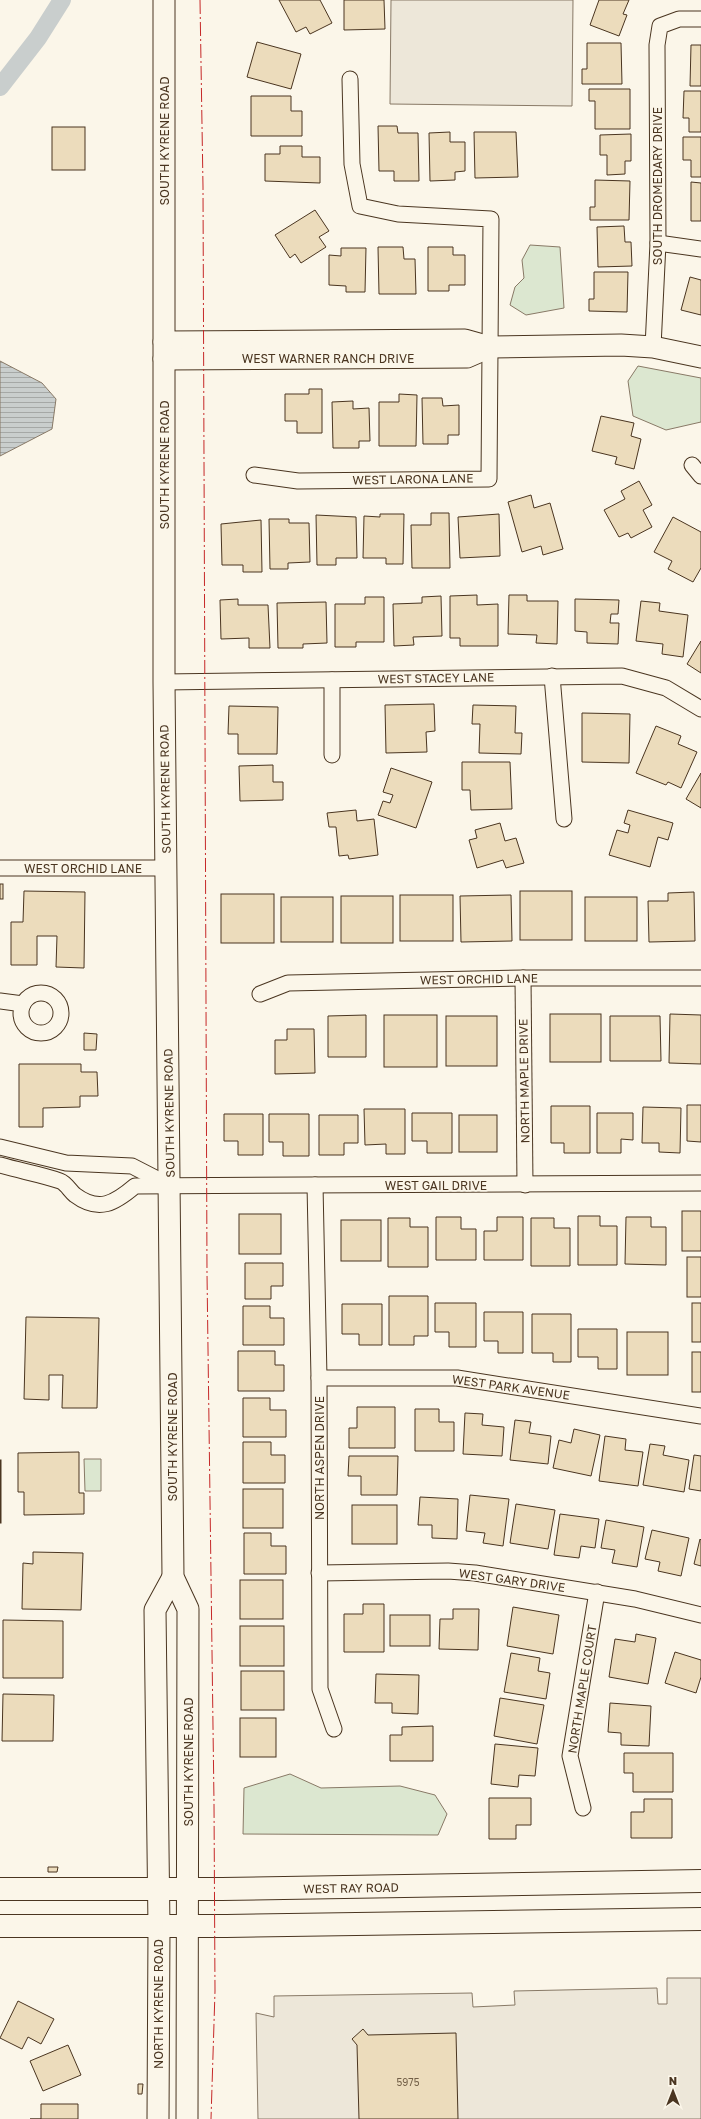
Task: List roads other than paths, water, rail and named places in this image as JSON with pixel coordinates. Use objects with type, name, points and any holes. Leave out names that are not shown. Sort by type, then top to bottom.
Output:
[{"type":"main road","name":"SOUTH KYRENE ROAD","points":[[164,0],[164,682],[173,1577],[188,1609],[189,1926]]},
{"type":"main road","name":"WEST WARNER RANCH DRIVE","points":[[164,350],[343,349],[466,340],[490,347],[621,345],[653,347],[701,357]]},
{"type":"main road","name":"SOUTH KYRENE ROAD","points":[[158,1889],[155,1610],[173,1577]]},
{"type":"main road","name":"WEST RAY ROAD","points":[[0,1889],[189,1889],[701,1881]]},
{"type":"main road","name":"NORTH KYRENE ROAD","points":[[158,1889],[158,2119]]},
{"type":"main road","points":[[0,1926],[159,1927],[701,1919]]},
{"type":"main road","points":[[188,2119],[189,1926]]},
{"type":"street","name":"SOUTH DROMEDARY DRIVE","points":[[653,347],[658,243],[657,45],[660,26],[679,19],[701,19]]},
{"type":"street","points":[[350,79],[352,164],[360,206],[398,214],[491,218],[490,347]]},
{"type":"street","points":[[658,243],[701,249]]},
{"type":"street","name":"WEST LARONA LANE","points":[[254,475],[298,481],[489,478],[490,347]]},
{"type":"street","points":[[552,676],[564,819]]},
{"type":"street","name":"WEST STACEY LANE","points":[[164,682],[622,676],[666,688],[701,709]]},
{"type":"street","points":[[332,680],[332,755]]},
{"type":"street","name":"WEST ORCHID LANE","points":[[0,868],[166,868]]},
{"type":"street","name":"WEST ORCHID LANE","points":[[260,994],[288,983],[523,978],[701,978]]},
{"type":"street","name":"NORTH MAPLE DRIVE","points":[[523,978],[525,1185]]},
{"type":"street","points":[[0,1001],[23,1004]]},
{"type":"street","name":"WEST GAIL DRIVE","points":[[0,1147],[66,1163],[132,1166],[170,1186]]},
{"type":"street","name":"WEST GAIL DRIVE","points":[[0,1165],[62,1181],[74,1194],[86,1203],[104,1205],[119,1200],[135,1186],[701,1183]]},
{"type":"street","name":"NORTH ASPEN DRIVE","points":[[315,1185],[319,1378],[320,1689],[334,1729]]},
{"type":"street","name":"WEST PARK AVENUE","points":[[319,1378],[457,1378],[701,1416]]},
{"type":"street","name":"WEST GARY DRIVE","points":[[319,1573],[448,1571],[475,1573],[597,1592],[664,1605],[701,1615]]},
{"type":"street","name":"NORTH MAPLE COURT","points":[[583,1808],[570,1756],[597,1592]]},
{"type":"waterway","points":[[0,87],[38,38],[62,0]]}]
